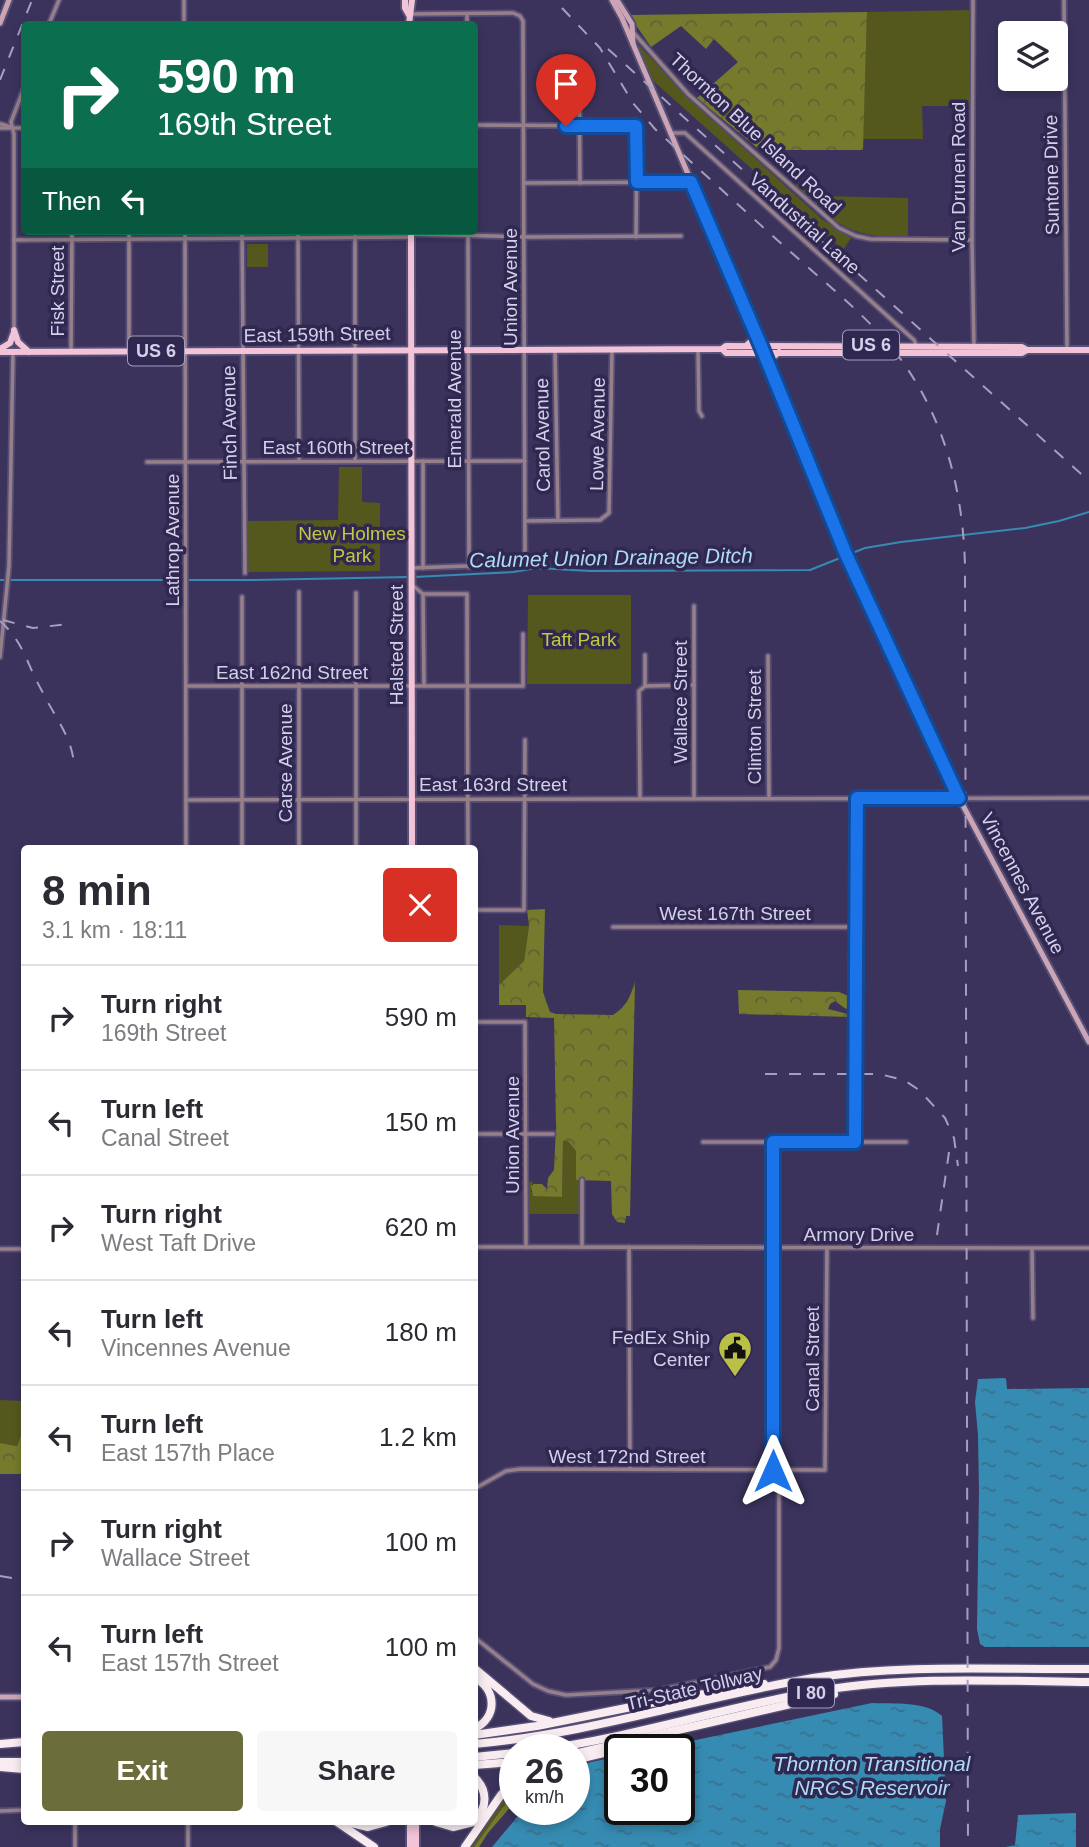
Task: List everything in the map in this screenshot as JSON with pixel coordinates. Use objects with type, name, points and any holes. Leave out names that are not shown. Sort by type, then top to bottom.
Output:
[{"type":"highway","name":"Tri-State Tollway","points":[[478,1744],[585,1729],[780,1684],[848,1674],[889,1671],[1089,1669]]},
{"type":"highway","points":[[478,1671],[534,1718],[546,1721],[575,1718]]},
{"type":"highway","points":[[478,1680],[488,1688],[492,1703],[486,1721],[478,1726]]},
{"type":"highway","name":"Tri-State Tollway","points":[[590,1742],[803,1694],[886,1683],[1089,1682]]},
{"type":"highway","points":[[590,1754],[799,1701],[886,1683]]},
{"type":"highway","points":[[478,1734],[745,1686],[780,1684]]},
{"type":"highway","points":[[0,1746],[21,1745]]},
{"type":"highway","points":[[478,1757],[499,1754]]},
{"type":"highway","points":[[0,1765],[21,1762]]},
{"type":"highway","points":[[478,1765],[499,1763]]},
{"type":"highway","points":[[0,1765],[21,1768]]},
{"type":"highway","points":[[478,1781],[485,1797],[482,1812],[478,1816]]},
{"type":"highway","points":[[465,1847],[499,1798]]},
{"type":"highway","points":[[341,1825],[374,1847]]},
{"type":"main road","points":[[405,0],[409,15]]},
{"type":"main road","points":[[409,21],[412,0]]},
{"type":"main road","name":"Halsted Street","points":[[411,235],[412,845]]},
{"type":"main road","points":[[0,350],[10,343],[15,330]]},
{"type":"main road","points":[[15,330],[18,342],[29,352]]},
{"type":"main road","points":[[747,346],[754,339],[754,330]]},
{"type":"main road","name":"US 6","points":[[722,349],[726,346],[747,346],[779,352],[917,349]]},
{"type":"main road","name":"US 6","points":[[698,349],[722,349],[726,352],[763,349],[975,349],[1022,353],[1027,350],[1089,350]]},
{"type":"main road","name":"East 159th Street","points":[[0,350],[129,352],[698,349]]},
{"type":"main road","points":[[770,368],[772,358],[779,352]]},
{"type":"main road","points":[[410,1825],[410,1847]]},
{"type":"main road","points":[[416,1825],[416,1847]]},
{"type":"street","points":[[0,23],[9,0]]},
{"type":"street","points":[[50,21],[58,0]]},
{"type":"street","points":[[184,0],[184,21]]},
{"type":"street","name":"Vincennes Avenue","points":[[612,0],[763,349],[846,554],[959,798],[1086,1031],[1089,1042]]},
{"type":"street","points":[[617,0],[632,24],[632,44]]},
{"type":"street","name":"Van Drunen Road","points":[[972,0],[975,349]]},
{"type":"street","name":"Suntone Drive","points":[[1064,0],[1067,350]]},
{"type":"street","name":"Union Avenue","points":[[467,14],[513,13],[523,21],[525,461],[525,559],[522,564],[468,567]]},
{"type":"street","points":[[409,15],[467,14],[467,21]]},
{"type":"street","name":"Thornton Blue Island Road","points":[[622,19],[688,94],[839,228],[870,239],[972,240]]},
{"type":"street","points":[[579,69],[580,183]]},
{"type":"street","points":[[15,330],[14,134],[11,122],[21,96]]},
{"type":"street","points":[[478,125],[636,126],[636,237]]},
{"type":"street","points":[[1,126],[21,128]]},
{"type":"street","name":"Vandustrial Lane","points":[[670,133],[685,133],[914,340],[917,349]]},
{"type":"street","points":[[524,183],[691,182]]},
{"type":"street","points":[[478,234],[681,236]]},
{"type":"street","name":"Fisk Street","points":[[71,352],[72,235]]},
{"type":"street","points":[[129,235],[129,352]]},
{"type":"street","points":[[14,240],[392,235]]},
{"type":"street","name":"Emerald Avenue","points":[[468,235],[468,567]]},
{"type":"street","points":[[355,237],[355,461]]},
{"type":"street","name":"Lathrop Avenue","points":[[185,238],[186,845]]},
{"type":"street","name":"Finch Avenue","points":[[242,238],[245,573]]},
{"type":"street","points":[[298,238],[299,461]]},
{"type":"street","name":"Carol Avenue","points":[[555,349],[558,520]]},
{"type":"street","name":"Lowe Avenue","points":[[558,520],[600,520],[606,517],[610,510],[612,349]]},
{"type":"street","points":[[698,349],[699,411],[702,416]]},
{"type":"street","points":[[0,657],[9,573],[13,352]]},
{"type":"street","name":"Halsted Street","points":[[423,461],[424,568]]},
{"type":"street","name":"East 160th Street","points":[[147,462],[525,461]]},
{"type":"street","points":[[525,521],[558,520]]},
{"type":"street","points":[[411,568],[468,567]]},
{"type":"street","points":[[411,584],[423,594]]},
{"type":"street","name":"Carse Avenue","points":[[299,592],[299,845]]},
{"type":"street","points":[[356,593],[356,845]]},
{"type":"street","points":[[411,604],[423,594],[467,594],[468,845]]},
{"type":"street","name":"Halsted Street","points":[[423,594],[424,686]]},
{"type":"street","points":[[242,597],[242,845]]},
{"type":"street","name":"Wallace Street","points":[[694,606],[694,798]]},
{"type":"street","name":"East 162nd Street","points":[[186,686],[523,686],[523,634]]},
{"type":"street","points":[[645,655],[645,686]]},
{"type":"street","name":"Clinton Street","points":[[768,656],[769,798]]},
{"type":"street","points":[[640,798],[639,691],[645,686],[694,685]]},
{"type":"street","points":[[478,910],[524,910],[525,740]]},
{"type":"street","points":[[855,1142],[857,798]]},
{"type":"street","name":"East 163rd Street","points":[[186,800],[1089,798]]},
{"type":"street","name":"West 167th Street","points":[[613,927],[857,927]]},
{"type":"street","name":"Union Avenue","points":[[478,1022],[524,1022],[526,1247]]},
{"type":"street","points":[[478,1134],[553,1133]]},
{"type":"street","points":[[703,1142],[906,1142]]},
{"type":"street","points":[[773,1142],[773,1471]]},
{"type":"street","points":[[582,1180],[582,1247]]},
{"type":"street","name":"Armory Drive","points":[[478,1247],[1089,1248]]},
{"type":"street","points":[[629,1247],[630,1469]]},
{"type":"street","name":"Canal Street","points":[[825,1470],[827,1248]]},
{"type":"street","points":[[1032,1248],[1033,1318]]},
{"type":"street","points":[[0,1249],[21,1249]]},
{"type":"street","name":"West 172nd Street","points":[[478,1487],[506,1471],[521,1469],[825,1470]]},
{"type":"street","points":[[478,1640],[533,1684],[566,1695],[659,1690],[766,1668],[776,1660],[779,1648],[779,1471]]},
{"type":"street","points":[[0,1698],[21,1697]]},
{"type":"street","points":[[0,1811],[21,1810]]},
{"type":"street","points":[[75,1825],[75,1847]]},
{"type":"street","points":[[188,1825],[188,1847]]},
{"type":"green space","points":[[969,10],[969,106],[922,106],[923,139],[863,139],[867,12]]},
{"type":"green space","points":[[867,12],[863,150],[768,150],[767,156],[697,98],[738,62],[714,39],[706,49],[681,26],[651,47],[629,15]]},
{"type":"green space","points":[[639,45],[685,95],[823,220],[851,238],[843,250],[651,79],[637,46]]},
{"type":"green space","points":[[818,182],[819,196],[908,198],[908,237],[870,235],[845,226],[795,185]]},
{"type":"green space","points":[[247,244],[268,244],[268,267],[247,267]]},
{"type":"green space","name":"New Holmes Park","points":[[339,467],[362,467],[362,502],[380,503],[380,571],[247,572],[247,521],[338,520]]},
{"type":"green space","name":"Taft Park","points":[[528,595],[631,595],[631,684],[527,684]]},
{"type":"green space","points":[[545,909],[543,992],[550,1012],[613,1015],[627,1001],[635,981],[630,1216],[626,1216],[625,1223],[617,1222],[612,1214],[611,1181],[576,1180],[576,1151],[568,1141],[563,1141],[562,1197],[533,1196],[531,1186],[542,1184],[547,1189],[548,1178],[554,1170],[554,1018],[526,1017],[526,1005],[499,1005],[499,985],[524,961],[529,926],[527,910]]},
{"type":"green space","points":[[499,925],[529,926],[524,961],[499,985]]},
{"type":"green space","points":[[738,990],[839,992],[851,997],[851,1004],[846,1009],[835,1001],[828,1009],[848,1014],[850,1017],[739,1014]]},
{"type":"green space","points":[[563,1141],[568,1141],[576,1151],[576,1180],[580,1180],[580,1214],[528,1214],[528,1182],[533,1182],[531,1192],[562,1197]]},
{"type":"green space","points":[[0,1400],[21,1401],[21,1436],[17,1446],[0,1443]]},
{"type":"green space","points":[[21,1436],[21,1474],[0,1474],[0,1443],[17,1446]]},
{"type":"green space","points":[[499,1803],[499,1813],[474,1847],[469,1847]]},
{"type":"green space","points":[[499,1813],[499,1820],[479,1847],[474,1847]]},
{"type":"water","points":[[1006,1378],[1007,1389],[1089,1388],[1089,1647],[985,1647],[980,1644],[977,1629],[979,1491],[975,1402],[978,1379]]},
{"type":"water","name":"Thornton Transitional NRCS Reservoir","points":[[872,1703],[918,1706],[935,1711],[942,1716],[946,1801],[940,1829],[940,1847],[492,1847],[510,1825],[590,1825],[590,1762],[604,1759],[604,1825],[695,1825],[695,1740]]},
{"type":"water","points":[[1076,1813],[1076,1847],[1006,1847],[1015,1845],[1018,1815]]},
{"type":"waterway","name":"Calumet Union Drainage Ditch","points":[[414,577],[513,572],[537,568],[590,571],[810,570],[865,548],[1025,528],[1089,512]]},
{"type":"waterway","name":"Calumet Union Drainage Ditch","points":[[0,580],[408,577]]},
{"type":"railway","points":[[24,21],[32,0]]},
{"type":"railway","points":[[562,8],[600,48],[633,103],[655,129],[879,333],[900,358],[932,413],[953,472],[965,567],[968,1847]]},
{"type":"railway","points":[[0,80],[21,28]]},
{"type":"railway","points":[[608,49],[1089,481]]},
{"type":"railway","points":[[3,620],[33,628],[69,624]]},
{"type":"railway","points":[[0,621],[15,637],[62,727],[74,766]]},
{"type":"railway","points":[[765,1074],[879,1074],[904,1080],[919,1090],[945,1118],[954,1138],[958,1166]]},
{"type":"railway","points":[[937,1235],[949,1152]]},
{"type":"railway","points":[[0,1576],[21,1580]]},
{"type":"place","name":"FedEx Ship Center","points":[[735,1378]]},
{"type":"route","points":[[566,126],[636,126],[637,182],[691,182],[845,552],[959,798],[857,798],[855,1142],[773,1142],[773,1471]]}]
